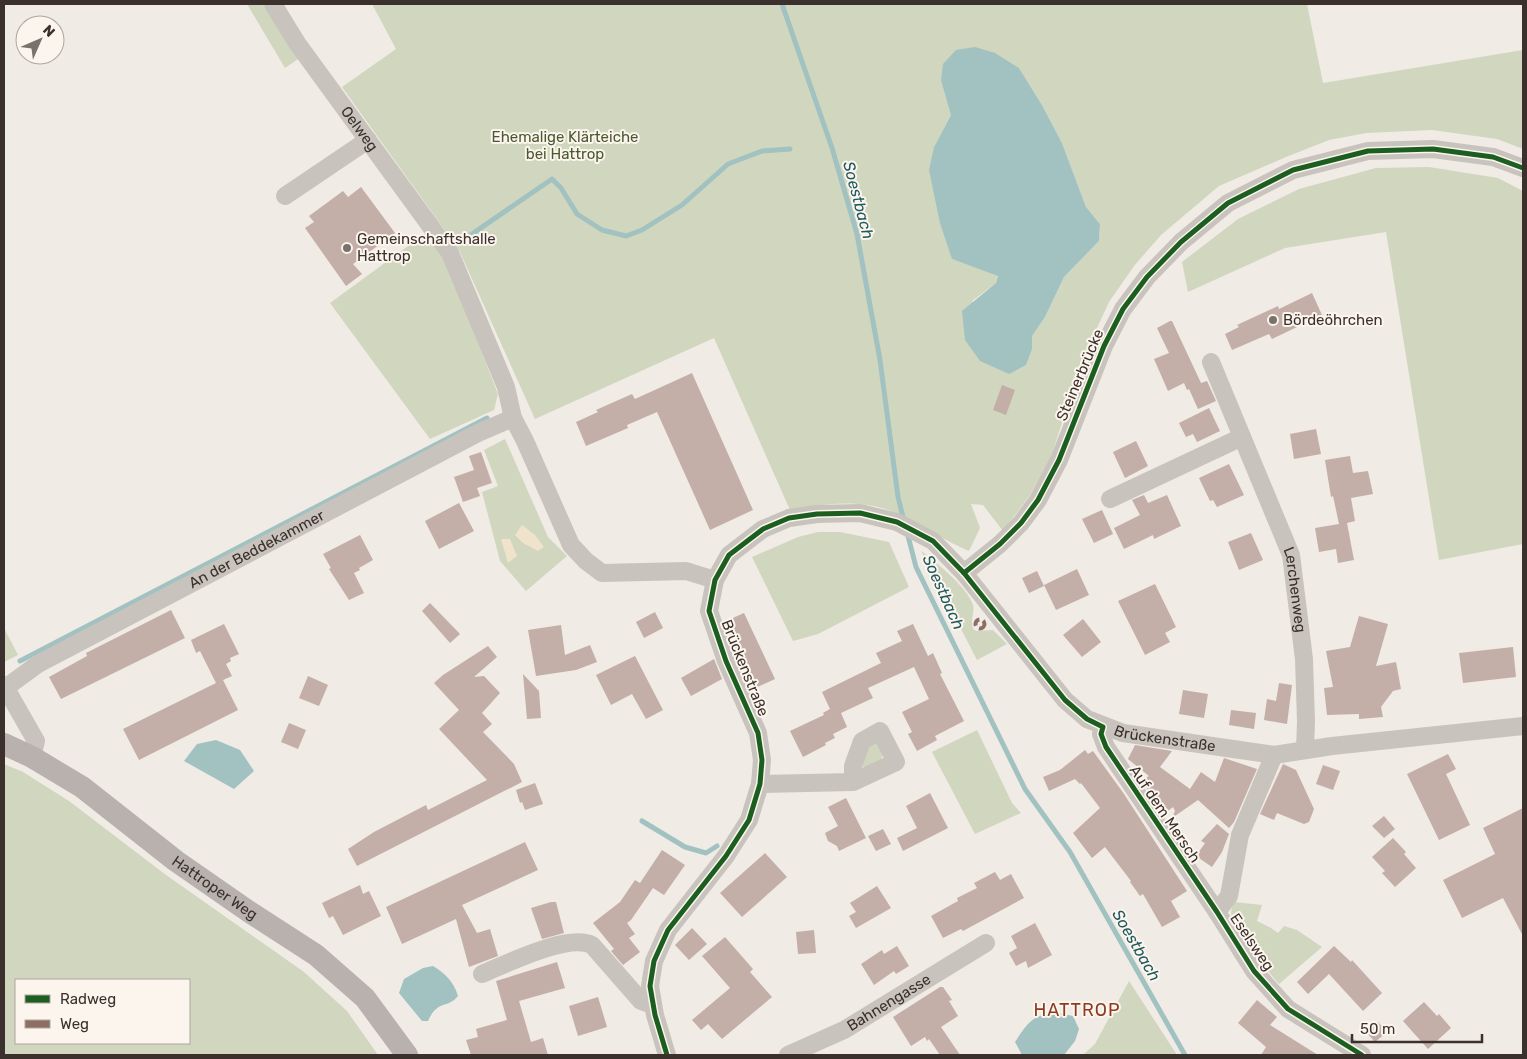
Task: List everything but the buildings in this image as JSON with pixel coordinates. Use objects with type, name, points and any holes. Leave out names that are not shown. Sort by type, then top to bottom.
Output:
[{"type":"main road","name":"Hattroper Weg","points":[[4,744],[32,757],[82,788],[176,861],[316,955],[365,998],[407,1055]]},
{"type":"street","name":"Oelweg","points":[[273,4],[297,43],[450,253],[506,387],[513,418]]},
{"type":"street","points":[[286,196],[368,140]]},
{"type":"street","name":"Steinerbrücke","points":[[964,573],[1000,544],[1021,523],[1038,500],[1060,460],[1104,346],[1123,309],[1147,277],[1180,242],[1228,203],[1293,170],[1368,151],[1433,149],[1493,157],[1523,168]]},
{"type":"street","name":"Lerchenweg","points":[[1211,362],[1291,555],[1304,659],[1305,750]]},
{"type":"street","points":[[513,418],[571,545],[586,562],[602,573],[686,571],[714,580]]},
{"type":"street","name":"An der Beddekammer","points":[[4,687],[38,664],[470,438],[513,418]]},
{"type":"street","points":[[1110,499],[1242,437]]},
{"type":"street","name":"Brückenstraße","points":[[667,1055],[653,1005],[650,986],[654,961],[668,930],[726,856],[749,820],[760,784],[762,760],[758,733],[726,660],[710,611],[714,580],[729,554],[763,529],[789,518],[817,514],[860,513],[897,522],[933,541],[964,573],[1065,700],[1088,719],[1123,733],[1274,755],[1341,745],[1523,726]]},
{"type":"street","points":[[4,687],[36,741],[32,757]]},
{"type":"street","name":"Auf dem Mersch","points":[[1103,726],[1101,734],[1106,747],[1217,912]]},
{"type":"street","points":[[1217,912],[1229,896],[1240,835],[1274,755]]},
{"type":"street","points":[[760,784],[853,782]]},
{"type":"street","name":"Eselsweg","points":[[1217,912],[1254,971],[1288,1009],[1362,1055]]},
{"type":"street","points":[[482,974],[526,955],[572,941],[587,942],[592,944],[641,1001],[653,1005]]},
{"type":"street","name":"Bahnengasse","points":[[788,1055],[844,1030],[986,943]]},
{"type":"green space","points":[[247,4],[263,4],[298,59],[285,68]]},
{"type":"green space","name":"Ehemalige Klärteiche bei Hattrop","points":[[372,4],[1307,4],[1323,83],[1523,50],[1523,149],[1497,139],[1432,130],[1366,133],[1329,140],[1219,186],[1161,235],[1134,266],[1109,302],[1077,376],[1051,457],[1030,495],[1003,531],[983,505],[971,504],[980,528],[969,551],[900,515],[874,506],[846,503],[790,510],[714,338],[535,419],[459,250],[342,87],[396,49]],"holes":[[[1019,68],[1042,105],[1062,143],[1086,207],[1100,224],[1099,241],[1064,277],[1045,317],[1032,336],[1032,349],[972,301],[996,283],[998,275],[952,259],[934,147],[951,115]]]},
{"type":"green space","points":[[1429,167],[1498,178],[1523,191],[1523,544],[1439,560],[1386,232],[1285,248],[1188,292],[1182,262],[1238,219],[1299,189],[1376,168]]},
{"type":"green space","points":[[426,233],[445,258],[498,394],[494,410],[430,439],[330,303]]},
{"type":"green space","points":[[505,439],[548,537],[567,556],[526,591],[500,561],[482,492],[498,486],[484,450]]},
{"type":"green space","points":[[818,532],[840,532],[889,542],[909,587],[818,634],[793,641],[752,557],[798,537]]},
{"type":"green space","points":[[921,551],[951,576],[970,598],[973,605],[973,629],[976,631],[993,630],[1007,644],[977,660]]},
{"type":"green space","points":[[4,628],[18,655],[4,662]]},
{"type":"green space","points":[[977,730],[1012,803],[1021,813],[975,834],[932,752]]},
{"type":"green space","points":[[877,741],[884,753],[880,762],[865,770],[862,764],[868,746]]},
{"type":"green space","points":[[4,764],[23,772],[69,801],[166,875],[304,972],[347,1011],[378,1055],[4,1055]]},
{"type":"green space","points":[[1234,902],[1262,905],[1257,921],[1278,933],[1284,926],[1297,930],[1322,947],[1279,984],[1237,929],[1231,913]]},
{"type":"green space","points":[[1129,981],[1177,1055],[1083,1055],[1095,1044]]},
{"type":"sand","points":[[522,525],[535,535],[544,547],[538,551],[523,543],[515,535]]},
{"type":"sand","points":[[501,539],[510,539],[517,556],[508,563]]},
{"type":"water","points":[[975,47],[995,53],[1019,68],[1042,105],[1062,143],[1086,207],[1100,224],[1099,241],[1064,277],[1045,317],[1032,336],[1032,349],[1026,365],[1009,374],[980,361],[965,340],[962,311],[996,283],[998,276],[952,259],[940,223],[929,170],[934,147],[951,115],[941,80],[943,64],[956,50]]},
{"type":"water","points":[[216,740],[240,750],[254,771],[234,789],[184,761],[197,744]]},
{"type":"water","points":[[433,966],[448,978],[458,996],[439,1007],[428,1021],[422,1021],[399,993],[404,979],[423,968]]},
{"type":"water","points":[[1054,1012],[1073,1016],[1079,1029],[1075,1041],[1064,1055],[1022,1055],[1015,1042],[1023,1030],[1030,1022],[1040,1016]]},
{"type":"waterway","name":"Soestbach","points":[[782,4],[832,148],[857,234],[880,360],[898,497],[904,521]]},
{"type":"waterway","points":[[459,243],[552,179],[561,188],[577,214],[602,230],[626,236],[642,230],[682,205],[728,164],[762,151],[790,149]]},
{"type":"waterway","points":[[20,661],[487,418]]},
{"type":"waterway","name":"Soestbach","points":[[907,532],[916,567],[1025,789],[1070,852],[1185,1055]]},
{"type":"waterway","points":[[642,821],[685,847],[706,853],[717,846]]},
{"type":"marked path","points":[[980,620],[984,624],[980,628],[976,624],[980,620]]},
{"type":"cycle path","points":[[964,573],[1000,544],[1021,523],[1038,500],[1059,460],[1104,346],[1123,309],[1147,277],[1181,242],[1228,203],[1293,170],[1368,151],[1433,149],[1493,157],[1523,168]]},
{"type":"cycle path","points":[[667,1055],[655,1015],[650,986],[654,961],[668,930],[726,856],[749,820],[760,784],[762,760],[758,733],[726,661],[709,611],[715,580],[729,555],[763,529],[789,518],[817,514],[860,513],[897,522],[933,541],[964,573],[1065,700],[1087,719],[1103,727],[1101,734],[1106,747],[1217,912],[1254,971],[1288,1009],[1362,1055]]},
{"type":"place","name":"Gemeinschaftshalle Hattrop","points":[[347,248]]},
{"type":"place","name":"Bördeöhrchen","points":[[1273,320]]},
{"type":"district","name":"HATTROP","points":[[1077,1010]]}]
